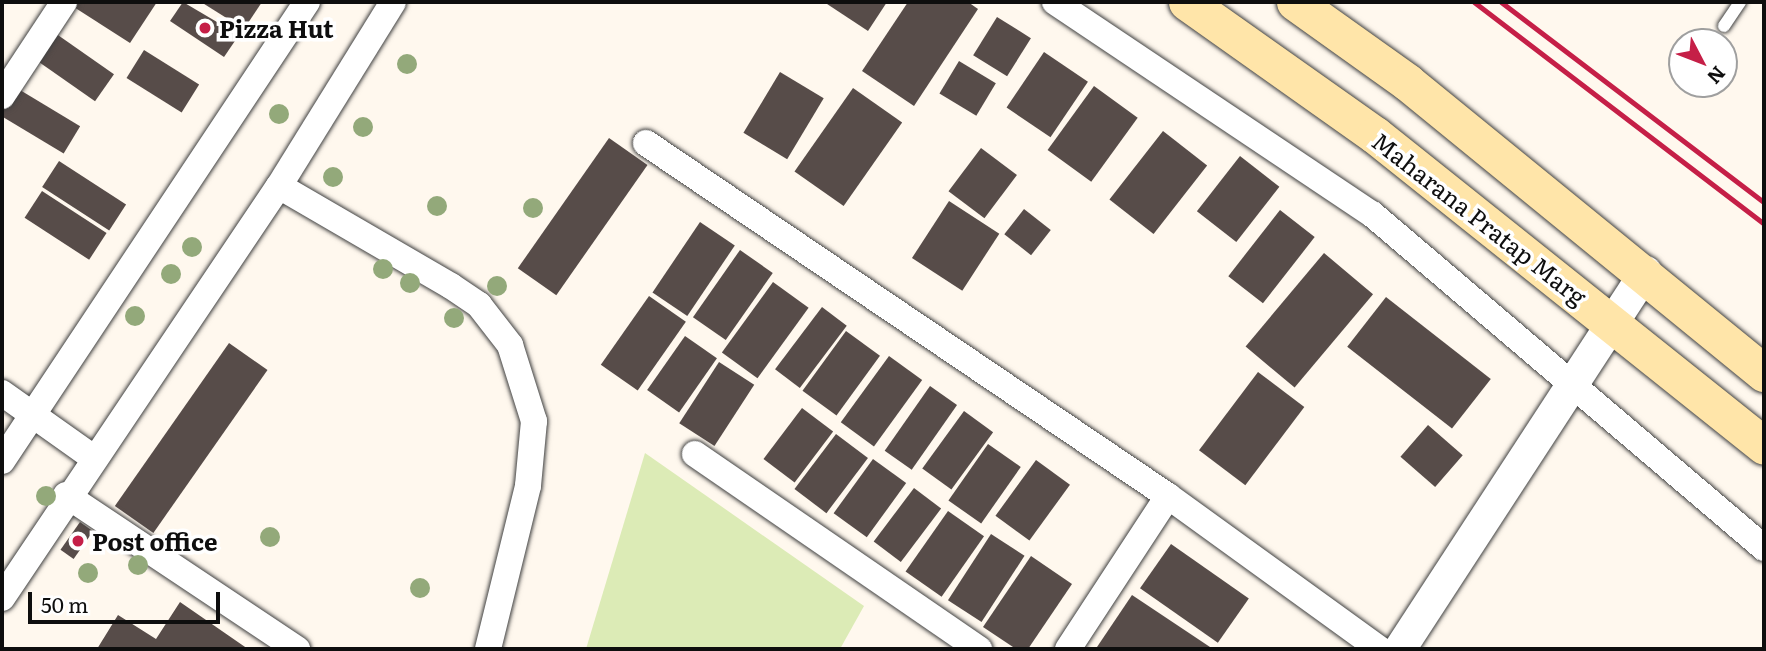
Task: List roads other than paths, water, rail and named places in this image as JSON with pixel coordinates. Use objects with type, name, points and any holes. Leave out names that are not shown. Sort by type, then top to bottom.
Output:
[{"type":"main road","name":"Maharana Pratap Marg","points":[[1187,2],[1375,135],[1764,446]]},
{"type":"main road","points":[[1295,2],[1646,272],[1764,373]]},
{"type":"street","points":[[2,96],[64,2]]},
{"type":"street","points":[[2,461],[30,415],[307,2]]},
{"type":"street","points":[[2,598],[66,495],[279,186],[393,2]]},
{"type":"street","points":[[1055,2],[1372,214],[1764,548]]},
{"type":"street","points":[[646,143],[1168,496],[1379,649]]},
{"type":"street","points":[[279,186],[479,305],[510,345],[534,421],[528,486],[488,649]]},
{"type":"street","points":[[1401,649],[1611,321],[1646,272]]},
{"type":"street","points":[[2,393],[92,457]]},
{"type":"street","points":[[695,454],[979,649]]},
{"type":"street","points":[[66,495],[297,649]]},
{"type":"street","points":[[1068,649],[1168,496]]},
{"type":"lane","points":[[1724,26],[1740,2]]},
{"type":"railway","points":[[1474,2],[1764,224]]},
{"type":"railway","points":[[1501,2],[1764,202]]},
{"type":"place","name":"Pizza Hut","points":[[205,28]]},
{"type":"place","name":"Post office","points":[[78,541]]}]
